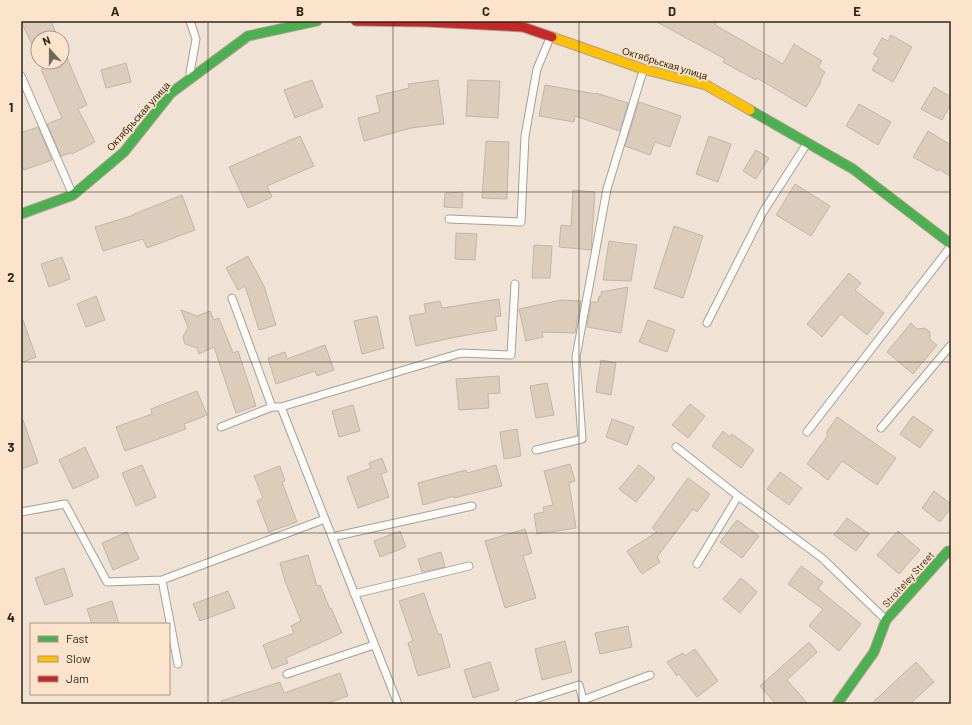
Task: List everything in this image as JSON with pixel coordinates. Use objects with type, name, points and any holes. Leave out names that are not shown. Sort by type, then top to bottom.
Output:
[{"type":"street","name":"Октябрьская улица","points":[[21,214],[73,195],[124,152],[171,93],[248,36],[317,21]]},
{"type":"street","name":"Октябрьская улица","points":[[356,21],[524,24],[550,37],[643,69],[706,86],[853,169],[950,242]]},
{"type":"street","name":"Stroiteley Street","points":[[837,704],[874,652],[886,620],[948,551]]},
{"type":"lane","points":[[189,79],[196,39],[190,21]]},
{"type":"lane","points":[[449,219],[521,222],[525,136],[537,69],[550,37]]},
{"type":"lane","points":[[536,450],[582,439],[576,357],[607,189],[643,69]]},
{"type":"lane","points":[[21,76],[73,195]]},
{"type":"lane","points":[[708,323],[763,212],[808,143]]},
{"type":"lane","points":[[807,432],[950,242]]},
{"type":"lane","points":[[221,427],[272,407],[282,407],[461,353],[511,355],[515,284]]},
{"type":"lane","points":[[232,298],[272,407]]},
{"type":"lane","points":[[881,428],[951,345]]},
{"type":"lane","points":[[282,407],[324,519],[398,704]]},
{"type":"lane","points":[[676,447],[738,496],[822,558],[886,620]]},
{"type":"lane","points":[[697,564],[738,496]]},
{"type":"lane","points":[[21,512],[65,504],[107,582],[162,580],[324,519]]},
{"type":"lane","points":[[332,537],[472,506]]},
{"type":"lane","points":[[354,594],[469,566]]},
{"type":"lane","points":[[162,580],[178,664]]},
{"type":"lane","points":[[287,674],[374,645]]},
{"type":"lane","points":[[519,704],[579,685],[583,702],[650,674]]},
{"type":"building","points":[[21,21],[51,21],[55,30],[30,30],[30,41]]},
{"type":"building","points":[[655,21],[717,21],[715,25],[783,64],[794,44],[822,61],[818,67],[825,72],[820,81],[821,82],[806,107],[757,78],[756,80],[723,62],[725,59]]},
{"type":"building","points":[[891,35],[912,47],[893,82],[872,70],[879,58],[873,54],[882,38],[888,41]]},
{"type":"building","points":[[126,63],[131,82],[106,88],[101,70]]},
{"type":"building","points":[[70,65],[87,105],[78,109],[95,142],[72,154],[61,156],[47,124],[62,118],[41,70],[70,70]]},
{"type":"building","points":[[312,80],[323,107],[295,118],[284,90]]},
{"type":"building","points":[[438,80],[444,124],[411,128],[364,141],[358,118],[380,112],[376,96],[409,88],[408,84]]},
{"type":"building","points":[[468,80],[500,81],[498,118],[466,116]]},
{"type":"building","points":[[545,85],[596,93],[628,103],[620,131],[575,116],[574,122],[539,116]]},
{"type":"building","points":[[934,87],[951,97],[951,103],[942,120],[921,109]]},
{"type":"building","points":[[639,102],[681,116],[670,147],[655,142],[650,155],[625,146]]},
{"type":"building","points":[[859,104],[891,122],[878,145],[846,126]]},
{"type":"building","points":[[38,127],[52,160],[24,170],[21,162],[21,133]]},
{"type":"building","points":[[928,131],[951,145],[951,177],[939,169],[938,171],[913,157]]},
{"type":"building","points":[[300,136],[314,166],[267,186],[272,197],[248,208],[229,167]]},
{"type":"building","points":[[709,136],[731,144],[718,182],[696,174]]},
{"type":"building","points":[[486,141],[509,142],[507,199],[482,198]]},
{"type":"building","points":[[756,150],[769,158],[756,179],[743,171]]},
{"type":"building","points":[[795,184],[830,206],[811,236],[776,215]]},
{"type":"building","points":[[573,190],[595,192],[591,250],[559,247],[561,225],[571,226]]},
{"type":"building","points":[[463,192],[462,208],[444,207],[445,193]]},
{"type":"building","points":[[182,195],[195,230],[147,248],[143,239],[103,251],[95,227],[134,215]]},
{"type":"building","points":[[674,226],[703,236],[683,298],[654,288]]},
{"type":"building","points":[[456,233],[477,234],[475,260],[455,259]]},
{"type":"building","points":[[609,241],[637,245],[631,281],[603,280]]},
{"type":"building","points":[[534,245],[552,246],[550,278],[532,278]]},
{"type":"building","points":[[248,256],[264,286],[276,325],[259,330],[245,286],[238,290],[226,268]]},
{"type":"building","points":[[62,257],[70,279],[49,287],[41,264]]},
{"type":"building","points":[[849,273],[861,283],[855,290],[884,313],[867,335],[841,314],[822,337],[807,324]]},
{"type":"building","points":[[628,287],[621,333],[587,327],[591,302],[598,302],[599,296],[601,297],[601,292]]},
{"type":"building","points":[[96,296],[105,320],[86,327],[77,304]]},
{"type":"building","points":[[499,299],[501,316],[495,317],[497,330],[416,346],[409,316],[426,313],[424,304],[440,301],[442,308]]},
{"type":"building","points":[[561,300],[581,301],[575,333],[542,332],[543,337],[526,341],[519,309]]},
{"type":"building","points":[[181,310],[197,316],[210,311],[214,320],[219,318],[233,353],[238,351],[256,406],[236,413],[214,347],[199,354],[197,348],[185,344],[183,337],[188,327]]},
{"type":"building","points":[[377,316],[384,348],[362,354],[354,321]]},
{"type":"building","points":[[23,320],[36,357],[21,363],[21,321]]},
{"type":"building","points":[[648,320],[675,330],[667,352],[639,342]]},
{"type":"building","points":[[911,323],[917,329],[925,328],[930,332],[930,340],[937,345],[913,374],[887,352]]},
{"type":"building","points":[[325,345],[334,370],[317,376],[315,371],[276,384],[268,358],[285,352],[287,359]]},
{"type":"building","points":[[601,360],[616,363],[611,395],[596,392]]},
{"type":"building","points":[[499,376],[500,393],[488,394],[489,408],[459,410],[456,379]]},
{"type":"building","points":[[547,383],[554,415],[536,418],[530,386]]},
{"type":"building","points":[[197,391],[207,415],[184,424],[186,429],[125,451],[116,427],[152,414],[151,409]]},
{"type":"building","points":[[690,404],[705,416],[688,438],[672,425]]},
{"type":"building","points":[[353,405],[360,431],[339,437],[332,411]]},
{"type":"building","points":[[913,416],[933,430],[920,448],[900,434]]},
{"type":"building","points":[[837,417],[896,458],[877,485],[842,461],[828,480],[807,464],[828,435],[826,433]]},
{"type":"building","points":[[612,419],[634,427],[627,445],[606,437]]},
{"type":"building","points":[[21,420],[23,420],[38,463],[21,469]]},
{"type":"building","points":[[517,429],[521,456],[504,459],[500,432]]},
{"type":"building","points":[[723,431],[730,437],[732,434],[754,450],[741,468],[712,446]]},
{"type":"building","points":[[85,447],[99,477],[73,489],[59,460]]},
{"type":"building","points":[[382,458],[387,472],[381,474],[389,497],[358,508],[347,477],[371,468],[369,463]]},
{"type":"building","points":[[570,464],[575,481],[569,483],[576,528],[537,534],[534,514],[544,512],[543,507],[553,505],[544,471]]},
{"type":"building","points":[[142,465],[156,497],[136,506],[122,473]]},
{"type":"building","points":[[496,465],[502,486],[454,498],[454,496],[423,505],[418,483],[466,470],[467,473]]},
{"type":"building","points":[[639,465],[655,478],[636,502],[619,489]]},
{"type":"building","points":[[280,466],[285,481],[282,482],[297,522],[269,532],[257,501],[263,498],[254,476]]},
{"type":"building","points":[[780,472],[802,488],[789,505],[767,489]]},
{"type":"building","points":[[688,478],[710,494],[697,512],[693,509],[657,557],[660,562],[642,574],[627,551],[657,532],[652,528]]},
{"type":"building","points":[[934,491],[951,504],[951,508],[940,522],[922,508]]},
{"type":"building","points":[[847,518],[869,534],[856,551],[834,535]]},
{"type":"building","points":[[737,520],[759,536],[742,558],[720,542]]},
{"type":"building","points":[[525,529],[532,553],[523,556],[536,598],[505,608],[485,541]]},
{"type":"building","points":[[400,531],[406,547],[380,557],[374,541]]},
{"type":"building","points":[[898,531],[920,550],[899,574],[877,555]]},
{"type":"building","points":[[127,532],[139,559],[113,570],[102,543]]},
{"type":"building","points":[[441,552],[445,567],[422,572],[418,559]]},
{"type":"building","points":[[308,555],[317,586],[320,585],[342,633],[286,658],[288,663],[272,669],[263,645],[294,633],[291,626],[301,621],[285,581],[280,563]]},
{"type":"building","points":[[801,566],[823,582],[818,589],[861,624],[839,651],[809,626],[823,609],[788,584]]},
{"type":"building","points":[[64,568],[73,596],[45,605],[35,578]]},
{"type":"building","points":[[741,578],[757,592],[740,613],[723,599]]},
{"type":"building","points":[[228,591],[235,608],[200,621],[193,604]]},
{"type":"building","points":[[424,593],[438,634],[441,634],[450,667],[418,676],[408,643],[413,641],[399,601]]},
{"type":"building","points":[[112,601],[119,623],[92,623],[87,609]]},
{"type":"building","points":[[628,626],[632,647],[600,654],[595,633]]},
{"type":"building","points":[[565,641],[572,672],[542,680],[535,649]]},
{"type":"building","points":[[809,642],[817,652],[787,680],[808,704],[776,704],[760,686]]},
{"type":"building","points":[[695,649],[718,681],[697,697],[679,674],[677,676],[667,662],[683,653],[685,656]]},
{"type":"building","points":[[490,662],[499,690],[473,698],[464,670]]},
{"type":"building","points":[[916,662],[934,682],[910,704],[871,704]]},
{"type":"building","points":[[340,673],[348,696],[325,704],[222,704],[221,701],[280,682],[284,693]]},
{"type":"traffic: fast","points":[[21,214],[73,195],[124,152],[171,93],[248,36],[317,21]]},
{"type":"traffic: fast","points":[[750,110],[853,169],[951,244]]},
{"type":"traffic: fast","points":[[837,704],[874,652],[886,620],[948,551]]},
{"type":"traffic: slow","points":[[552,37],[643,69],[706,85],[750,110]]},
{"type":"traffic: jam","points":[[356,21],[427,22],[523,27],[552,37]]}]
